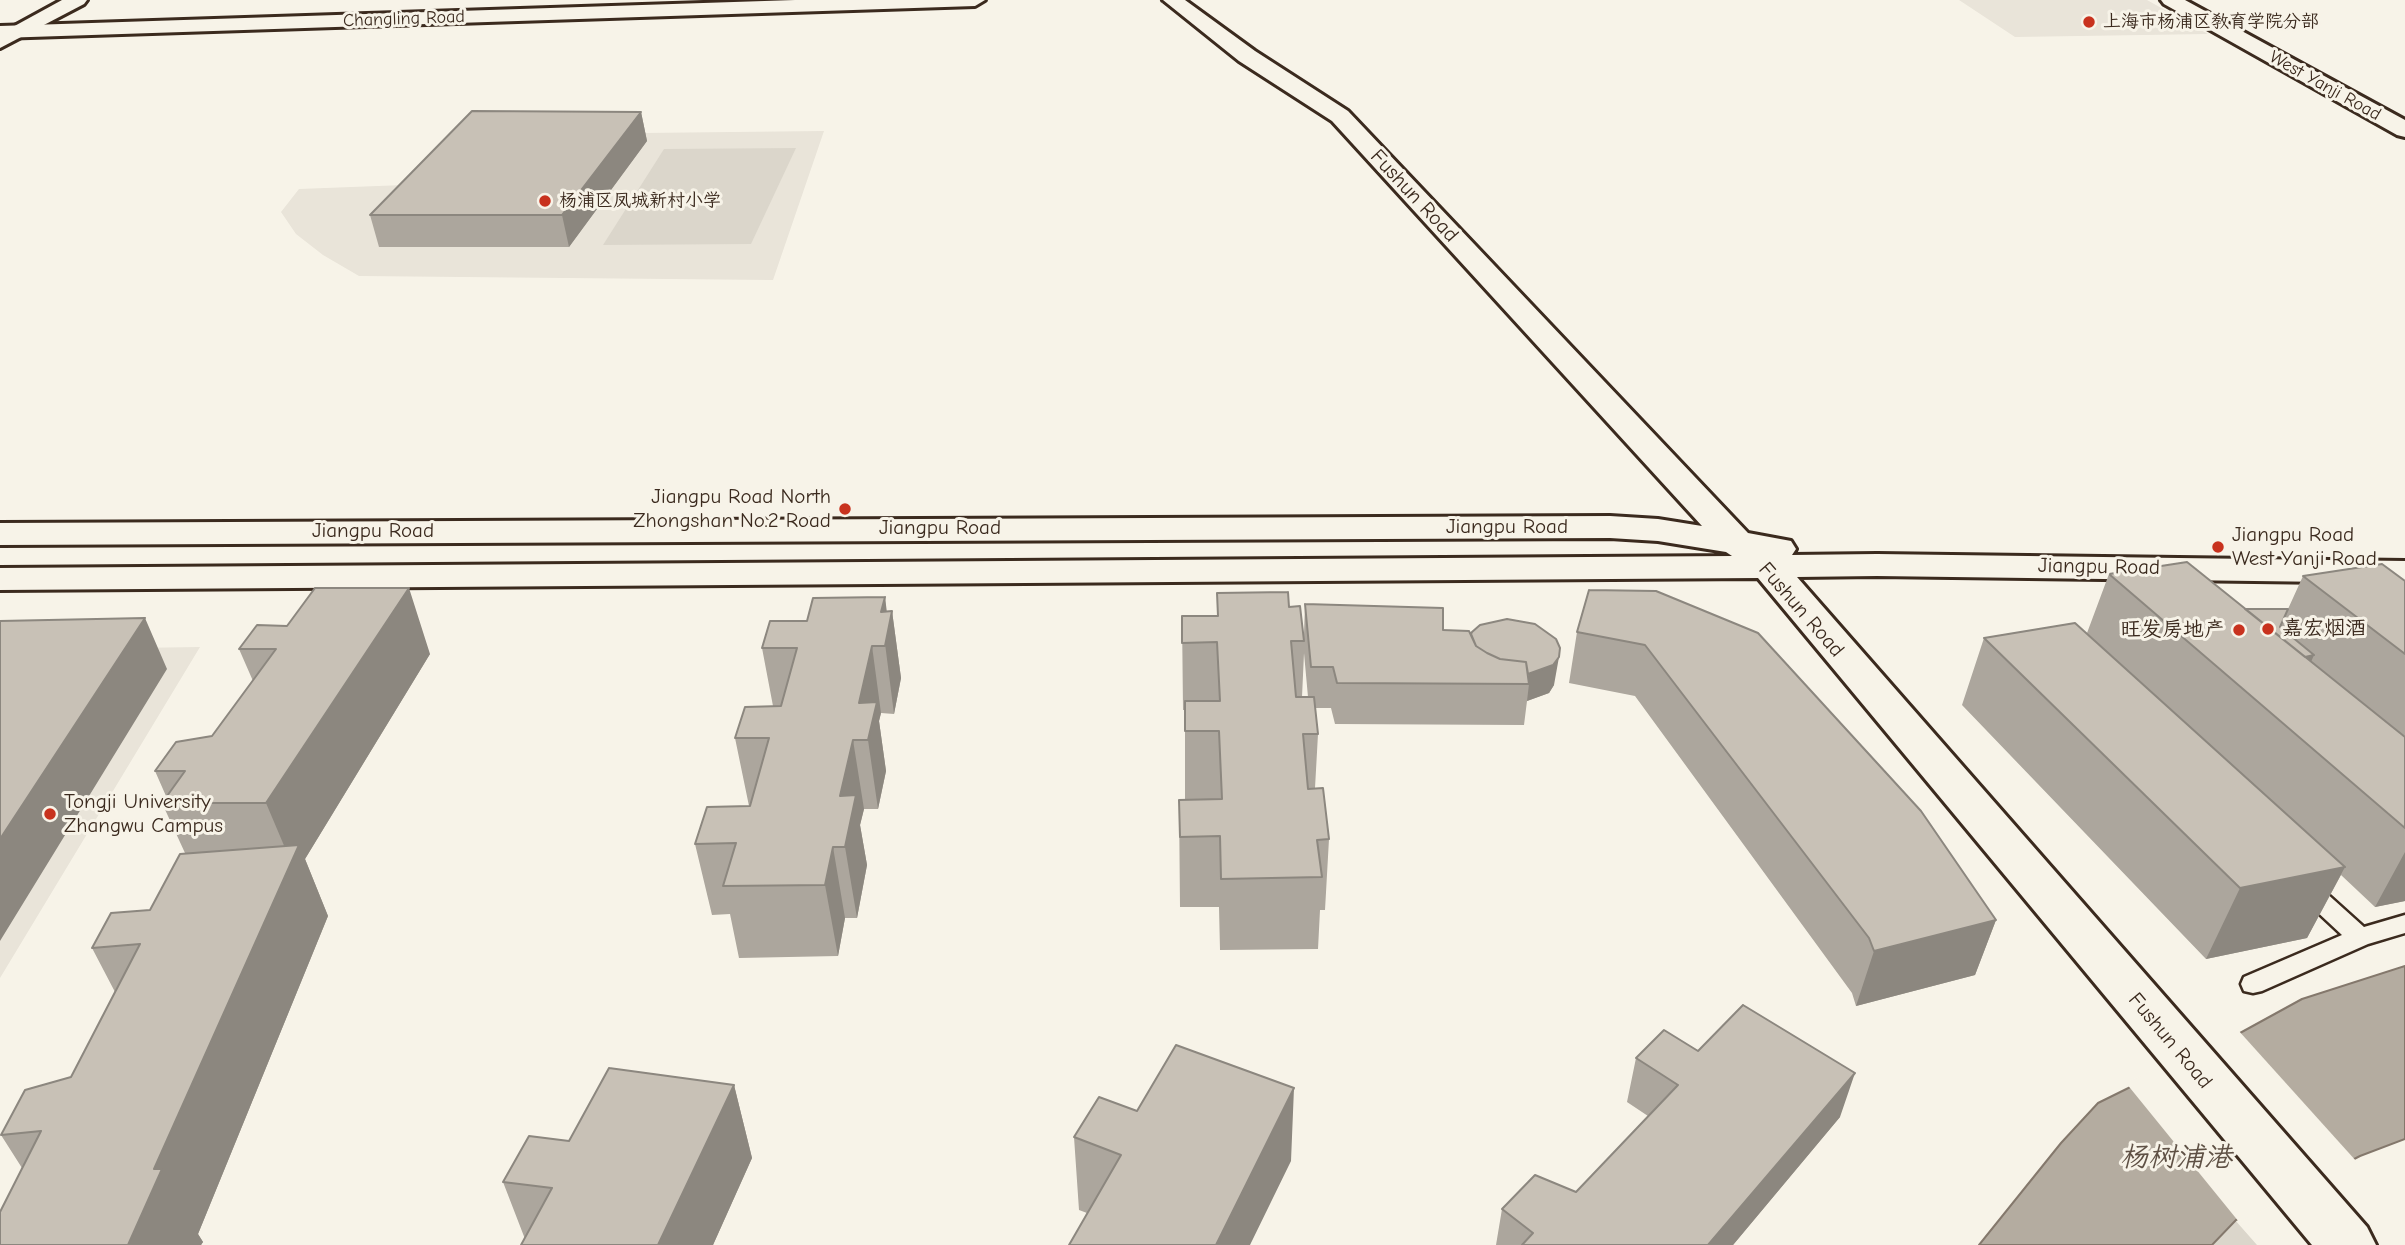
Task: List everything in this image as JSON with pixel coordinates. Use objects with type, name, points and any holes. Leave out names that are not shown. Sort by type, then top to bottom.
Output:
[{"type":"street","points":[[0,23],[42,0]]},
{"type":"street","points":[[0,42],[10,32],[77,0]]},
{"type":"street","name":"Changling Road","points":[[10,32],[975,0]]},
{"type":"street","name":"Fushun Road","points":[[1173,0],[1247,56],[1340,116],[1752,555],[2347,1245]]},
{"type":"street","name":"West Yanji Road","points":[[2171,0],[2405,130]]},
{"type":"street","name":"Jiangpu Road","points":[[0,534],[1610,527],[1658,530],[1752,555]]},
{"type":"street","name":"Jiangpu Road","points":[[0,579],[1752,555],[1877,565],[2405,572]]},
{"type":"lane","points":[[2136,567],[2163,591]]},
{"type":"lane","points":[[2288,871],[2360,937]]},
{"type":"lane","points":[[2253,984],[2360,937],[2405,924]]},
{"type":"shaded area","name":"上海市杨浦区教育学院分部","points":[[1959,0],[2147,0],[2208,34],[2015,37]]},
{"type":"shaded area","name":"杨浦区凤城新村小学","points":[[824,131],[773,280],[359,276],[323,255],[296,234],[281,212],[299,189],[404,185],[459,135]]},
{"type":"shaded area","points":[[796,148],[751,244],[603,245],[664,149]]},
{"type":"shaded area","name":"Tongji University Zhangwu Campus","points":[[200,647],[0,978],[0,650]]},
{"type":"shaded area","points":[[2235,1220],[2257,1245],[2212,1245]]},
{"type":"water","name":"杨树浦港","points":[[2405,966],[2405,1139],[2360,1156],[2236,1220],[2212,1245],[1979,1245],[2061,1143],[2098,1103],[2240,1033],[2302,999]]},
{"type":"pier","points":[[2238,1030],[2357,1162],[2239,1222],[2126,1083]]},
{"type":"building","points":[[472,111],[641,112],[562,215],[370,215]]},
{"type":"building","points":[[2187,562],[2405,737],[2405,828],[2109,574]]},
{"type":"building","points":[[2382,564],[2405,581],[2405,654],[2303,576]]},
{"type":"building","points":[[315,588],[409,588],[266,803],[162,803],[185,771],[155,771],[176,742],[212,736],[276,649],[239,649],[257,625],[287,626]]},
{"type":"building","points":[[1589,590],[1656,591],[1758,633],[1921,811],[1996,920],[1874,951],[1869,938],[1645,645],[1577,632]]},
{"type":"building","points":[[1288,592],[1289,607],[1300,606],[1304,641],[1291,641],[1296,697],[1314,697],[1318,734],[1303,734],[1308,789],[1323,788],[1329,839],[1317,840],[1322,877],[1221,879],[1220,836],[1180,837],[1179,800],[1222,799],[1219,731],[1185,731],[1185,701],[1220,701],[1217,642],[1182,643],[1182,616],[1218,616],[1217,593]]},
{"type":"building","points":[[885,597],[881,612],[892,611],[885,646],[872,646],[859,703],[877,702],[868,740],[853,740],[840,796],[856,795],[845,847],[833,847],[825,885],[723,886],[736,843],[695,844],[707,807],[750,806],[769,738],[735,738],[745,707],[781,706],[797,648],[762,648],[770,621],[807,621],[813,598]]},
{"type":"building","points":[[1305,604],[1443,608],[1443,630],[1469,631],[1476,646],[1487,653],[1500,659],[1526,662],[1529,684],[1337,683],[1333,667],[1311,667]]},
{"type":"building","points":[[2245,609],[2288,609],[2280,627],[2314,655],[2305,657]]},
{"type":"building","points":[[145,618],[0,839],[0,621]]},
{"type":"building","points":[[1507,619],[1535,624],[1556,639],[1560,648],[1559,657],[1553,665],[1528,674],[1526,662],[1500,659],[1476,646],[1471,634],[1480,625]]},
{"type":"building","points":[[2075,623],[2345,867],[2240,888],[1984,638]]},
{"type":"building","points":[[299,845],[154,1169],[162,1169],[128,1245],[0,1245],[0,1212],[41,1131],[1,1135],[25,1090],[71,1077],[140,944],[92,948],[111,913],[150,910],[180,854]]},
{"type":"building","points":[[1743,1005],[1855,1073],[1708,1245],[1522,1245],[1533,1233],[1502,1209],[1535,1175],[1576,1192],[1678,1085],[1636,1058],[1664,1030],[1698,1051]]},
{"type":"building","points":[[1176,1045],[1294,1088],[1216,1245],[1069,1245],[1121,1155],[1074,1137],[1099,1097],[1137,1111]]},
{"type":"building","points":[[609,1068],[734,1085],[658,1245],[521,1245],[552,1188],[503,1182],[529,1136],[569,1141]]},
{"type":"place","name":"上海市杨浦区教育学院分部","points":[[2089,22]]},
{"type":"place","name":"杨浦区凤城新村小学","points":[[545,201]]},
{"type":"place","name":"Jiangpu Road North Zhongshan No.2 Road","points":[[845,509]]},
{"type":"place","name":"Jiangpu Road West Yanji Road","points":[[2218,547]]},
{"type":"place","name":"嘉宏烟酒","points":[[2268,629]]},
{"type":"place","name":"旺发房地产","points":[[2239,630]]},
{"type":"place","name":"Tongji University Zhangwu Campus","points":[[50,814]]}]
